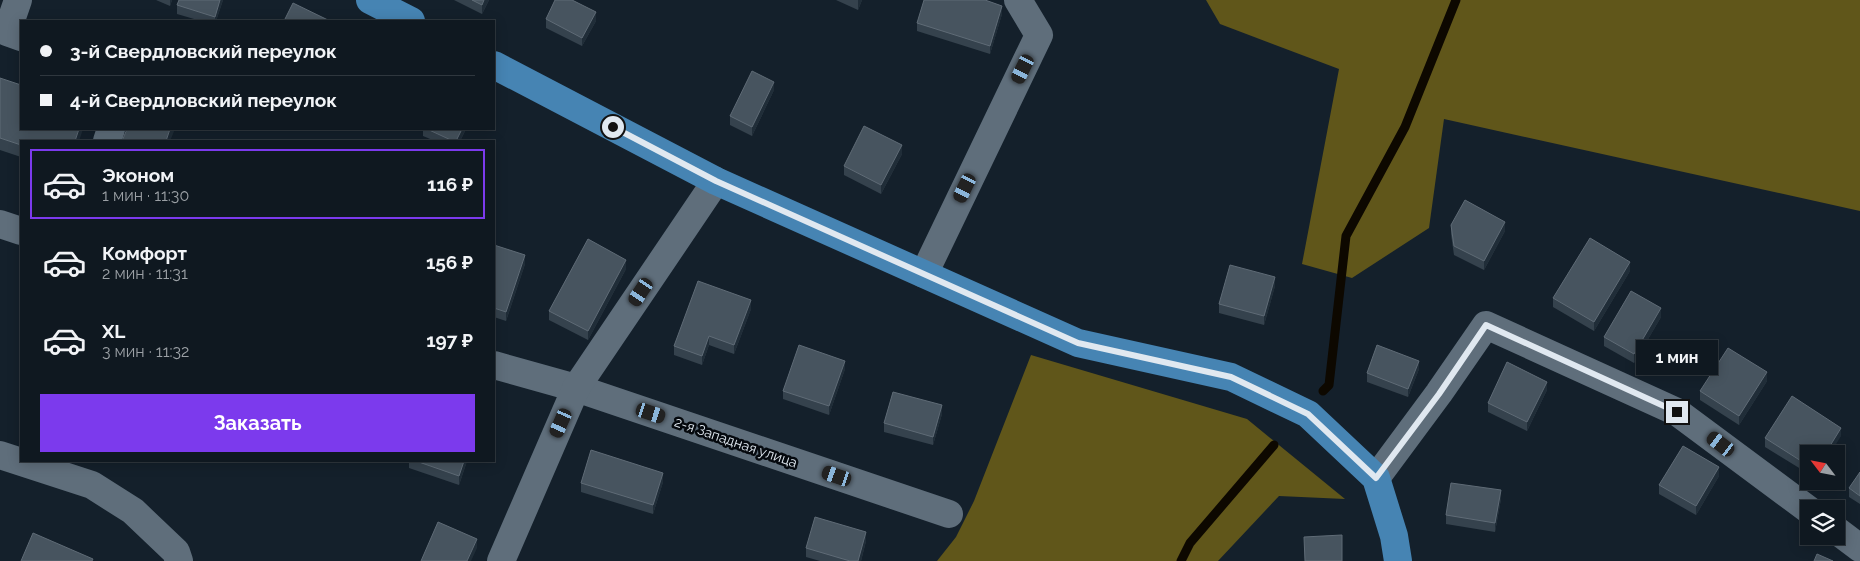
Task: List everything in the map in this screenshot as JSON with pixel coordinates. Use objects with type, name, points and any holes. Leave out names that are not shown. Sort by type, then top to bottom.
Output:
[{"type":"main road","points":[[370,0],[409,20]]},
{"type":"main road","points":[[495,66],[716,181],[1078,343],[1231,377],[1308,414],[1376,478],[1394,536],[1398,561]]},
{"type":"street","points":[[18,0],[7,32],[20,38]]},
{"type":"street","points":[[924,274],[1039,35],[1018,0]]},
{"type":"street","points":[[501,561],[576,388],[716,181]]},
{"type":"street","points":[[0,224],[20,231]]},
{"type":"street","points":[[1376,478],[1439,394],[1486,325],[1677,412],[1800,503]]},
{"type":"street","name":"2-я Западная улица","points":[[495,365],[576,388],[949,514]]},
{"type":"street","points":[[0,455],[20,462]]},
{"type":"street","points":[[21,462],[92,485],[133,511],[176,552],[179,561]]},
{"type":"street","points":[[1845,537],[1860,548]]},
{"type":"shaded area","points":[[1206,0],[1860,0],[1860,211],[1444,119],[1429,228],[1352,278],[1302,264],[1339,69],[1220,24]]},
{"type":"shaded area","points":[[1031,355],[1247,419],[1345,499],[1279,496],[1218,561],[937,561],[956,537],[974,501]]},
{"type":"building","points":[[179,0],[220,0],[215,17],[177,5]]},
{"type":"building","points":[[472,0],[484,0],[482,5]]},
{"type":"building","points":[[555,0],[572,0],[596,12],[582,38],[546,19]]},
{"type":"building","points":[[924,0],[985,0],[1002,6],[990,46],[917,23]]},
{"type":"building","points":[[293,3],[328,20],[284,20]]},
{"type":"building","points":[[752,71],[774,82],[752,127],[730,116]]},
{"type":"building","points":[[0,78],[20,85],[20,130],[79,130],[75,140],[20,140],[20,145],[0,138]]},
{"type":"building","points":[[864,126],[902,145],[881,185],[844,166]]},
{"type":"building","points":[[127,130],[170,130],[166,140],[122,140]]},
{"type":"building","points":[[429,130],[462,130],[456,140],[451,140]]},
{"type":"building","points":[[1465,200],[1505,222],[1484,261],[1454,246],[1451,225]]},
{"type":"building","points":[[1590,238],[1630,262],[1594,322],[1553,298]]},
{"type":"building","points":[[588,239],[626,260],[588,331],[549,311]]},
{"type":"building","points":[[495,245],[525,255],[506,312],[495,308]]},
{"type":"building","points":[[1230,265],[1275,277],[1264,316],[1219,304]]},
{"type":"building","points":[[698,281],[751,300],[734,345],[709,336],[702,356],[674,346]]},
{"type":"building","points":[[1631,291],[1661,308],[1634,354],[1604,337]]},
{"type":"building","points":[[799,345],[845,361],[829,406],[783,391]]},
{"type":"building","points":[[1377,345],[1419,361],[1408,389],[1367,373]]},
{"type":"building","points":[[1728,348],[1767,372],[1739,416],[1700,391]]},
{"type":"building","points":[[1507,362],[1547,382],[1527,422],[1488,403]]},
{"type":"building","points":[[893,392],[942,405],[933,437],[884,423]]},
{"type":"building","points":[[1792,396],[1841,428],[1831,445],[1800,445],[1800,460],[1765,438]]},
{"type":"building","points":[[1683,446],[1719,467],[1696,506],[1659,485]]},
{"type":"building","points":[[591,450],[663,473],[653,505],[581,483]]},
{"type":"building","points":[[419,462],[464,462],[459,476]]},
{"type":"building","points":[[1860,472],[1860,496],[1849,488]]},
{"type":"building","points":[[1451,483],[1501,490],[1495,523],[1446,515]]},
{"type":"building","points":[[815,517],[866,532],[858,561],[850,561],[806,548]]},
{"type":"building","points":[[438,522],[477,539],[467,561],[421,561]]},
{"type":"building","points":[[33,533],[93,559],[92,561],[21,561]]},
{"type":"building","points":[[1342,535],[1342,561],[1305,561],[1304,537]]},
{"type":"building","points":[[1817,554],[1833,561],[1814,561]]},
{"type":"waterway","points":[[1323,391],[1329,385],[1346,236],[1405,127],[1456,0]]},
{"type":"waterway","points":[[1181,561],[1190,543],[1274,445]]},
{"type":"route","points":[[613,127],[716,181],[1078,343],[1231,377],[1308,414],[1376,478],[1439,394],[1486,325],[1677,412]]}]
